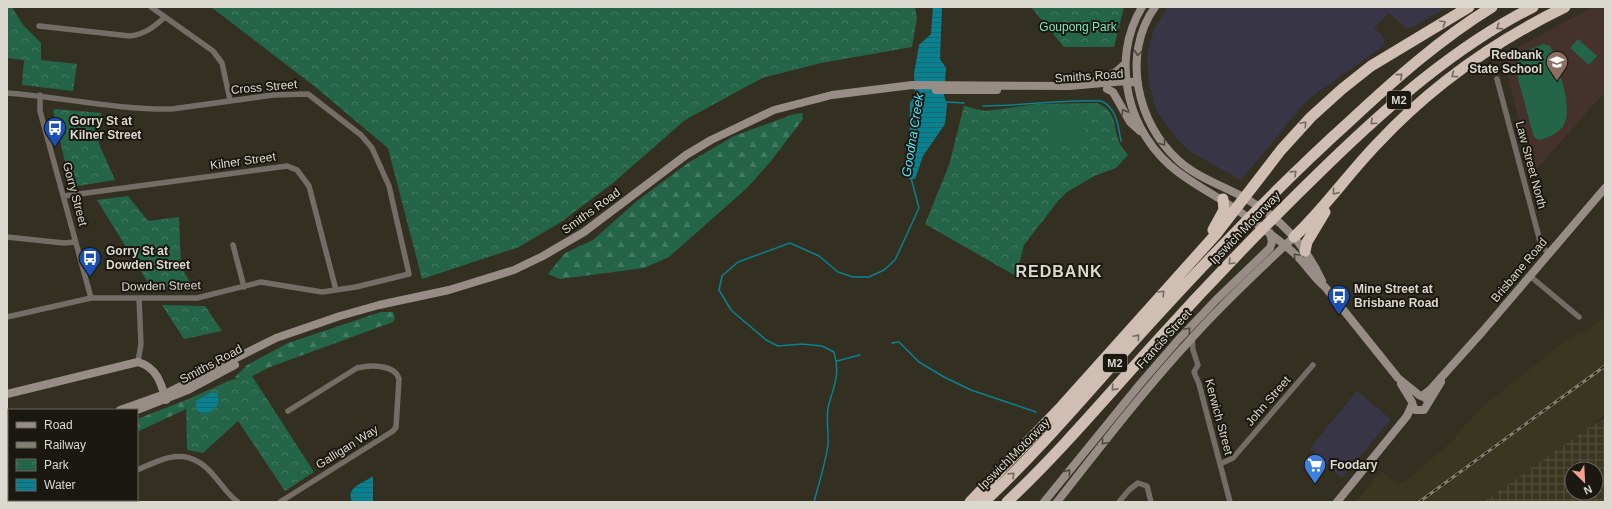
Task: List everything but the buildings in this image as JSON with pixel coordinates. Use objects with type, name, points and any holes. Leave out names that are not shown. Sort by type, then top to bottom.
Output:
[{"type":"highway","points":[[970,502],[1062,406],[1209,242],[1237,209],[1295,134],[1342,89],[1371,66],[1469,7]]},
{"type":"highway","name":"Ipswich Motorway","points":[[984,502],[1055,431],[1174,297],[1244,222],[1394,81],[1455,32],[1492,7]]},
{"type":"highway","name":"Ipswich Motorway","points":[[1007,502],[1054,455],[1192,303],[1258,234],[1353,140],[1407,93],[1477,41],[1533,7]]},
{"type":"highway","points":[[1294,237],[1324,206],[1392,129],[1440,86],[1510,36],[1565,7]]},
{"type":"highway","points":[[1209,242],[1224,210],[1222,199]]},
{"type":"highway","points":[[1305,252],[1307,242],[1326,211],[1324,206]]},
{"type":"main road","points":[[1142,7],[1130,33],[1125,64],[1132,110],[1144,134],[1159,154],[1178,172],[1237,209],[1285,246],[1325,287],[1398,378],[1415,410],[1419,411]]},
{"type":"main road","points":[[1155,7],[1146,24],[1139,44],[1137,62],[1138,83],[1148,119],[1158,137],[1171,153],[1194,172],[1245,198],[1272,217],[1294,237],[1305,252],[1325,287]]},
{"type":"main road","points":[[1085,85],[1116,72],[1125,64]]},
{"type":"main road","name":"Smiths Road","points":[[138,410],[166,397],[276,338],[340,316],[379,305],[449,290],[514,270],[543,256],[584,232],[686,155],[742,124],[774,110],[832,95],[890,88],[1138,83]]},
{"type":"main road","name":"Smiths Road","points":[[949,87],[1061,91],[1107,89],[1127,84]]},
{"type":"main road","points":[[1107,89],[1113,92],[1130,122],[1144,134]]},
{"type":"main road","name":"Brisbane Road","points":[[1420,396],[1450,367],[1605,188]]},
{"type":"main road","name":"Francis Street","points":[[1044,502],[1154,367],[1216,300],[1270,248],[1272,242],[1270,233]]},
{"type":"main road","name":"Francis Street","points":[[1056,502],[1152,383],[1192,338],[1240,287],[1294,237]]},
{"type":"main road","points":[[7,394],[138,362],[148,365],[154,371],[166,397]]},
{"type":"main road","name":"Brisbane Road","points":[[1428,403],[1450,367]]},
{"type":"main road","points":[[1377,454],[1419,411],[1426,408],[1428,403],[1426,398],[1420,396],[1398,378]]},
{"type":"main road","points":[[1337,502],[1407,416],[1414,398],[1420,396]]},
{"type":"main road","name":"Smiths Road","points":[[124,409],[166,397]]},
{"type":"street","points":[[151,7],[213,51],[222,63],[230,100]]},
{"type":"street","points":[[39,26],[130,36],[140,34],[152,28],[165,17]]},
{"type":"street","name":"Law Street North","points":[[1497,79],[1541,245],[1549,254]]},
{"type":"street","name":"Cross Street","points":[[7,94],[40,96],[152,109],[172,109],[230,100],[287,94],[308,94],[362,135],[372,148],[389,186],[409,274]]},
{"type":"street","name":"Gorry Street","points":[[40,96],[40,111],[91,298]]},
{"type":"street","name":"Kilner Street","points":[[64,196],[287,166],[297,170],[308,186],[336,290]]},
{"type":"street","points":[[7,237],[64,243],[76,242]]},
{"type":"street","points":[[233,245],[244,287]]},
{"type":"street","name":"Dowden Street","points":[[7,317],[91,298],[197,298],[262,282],[322,292],[409,274]]},
{"type":"street","points":[[1530,276],[1578,317]]},
{"type":"street","points":[[138,362],[141,344],[139,298]]},
{"type":"street","name":"Kerwich Street","points":[[1192,338],[1193,350],[1198,365],[1194,372],[1200,384],[1230,502]]},
{"type":"street","name":"John Street","points":[[1220,464],[1233,458],[1313,364]]},
{"type":"street","name":"Galligan Way","points":[[280,502],[394,431],[396,427],[398,374],[392,369],[364,366],[357,368],[288,411]]},
{"type":"street","points":[[138,470],[171,456],[192,458],[209,469],[238,502]]},
{"type":"street","points":[[1119,502],[1129,490],[1138,483],[1147,486],[1151,502]]},
{"type":"shaded area","points":[[1168,7],[1447,7],[1411,28],[1406,28],[1389,13],[1374,28],[1382,35],[1385,45],[1307,100],[1241,180],[1194,154],[1185,147],[1175,137],[1157,112],[1149,85],[1147,54],[1154,29]]},
{"type":"shaded area","name":"Redbank State School","points":[[1593,7],[1605,7],[1605,92],[1533,173],[1504,62],[1506,60],[1504,55]]},
{"type":"shaded area","points":[[1605,317],[1605,414],[1592,425],[1483,502],[1355,502],[1382,471],[1397,485],[1408,479],[1446,447],[1485,404],[1540,362],[1564,341],[1588,329]]},
{"type":"shaded area","points":[[1357,391],[1391,419],[1342,478],[1310,448]]},
{"type":"shaded area","points":[[1605,419],[1605,502],[1483,502],[1592,425]]},
{"type":"green space","points":[[7,7],[12,7],[23,25],[41,43],[41,60],[77,64],[73,91],[22,85],[24,60],[7,58]]},
{"type":"green space","points":[[211,7],[915,7],[917,18],[912,47],[821,63],[762,78],[685,120],[613,183],[561,222],[519,247],[422,279],[388,148],[313,85]]},
{"type":"green space","name":"Goupong Park","points":[[1031,7],[1124,7],[1114,47],[1064,47]]},
{"type":"green space","points":[[1578,39],[1597,56],[1589,65],[1570,48]]},
{"type":"green space","points":[[1543,44],[1550,46],[1554,54],[1562,80],[1567,110],[1566,119],[1561,129],[1552,135],[1539,140],[1535,138],[1533,134],[1515,67],[1519,58],[1525,52]]},
{"type":"green space","points":[[1097,103],[1103,106],[1111,114],[1119,142],[1128,155],[1116,168],[1094,176],[1067,192],[1058,201],[1024,245],[1016,276],[925,224],[949,165],[964,106],[985,111],[1038,104]]},
{"type":"green space","points":[[55,109],[101,113],[99,144],[115,180],[71,187],[53,111]]},
{"type":"green space","points":[[1080,112],[1087,140],[1054,148],[1047,120]]},
{"type":"green space","points":[[802,113],[803,119],[771,161],[748,187],[669,257],[644,268],[560,279],[548,274],[565,253],[593,240],[637,201],[688,163],[734,136],[794,114]]},
{"type":"green space","points":[[128,196],[148,221],[179,217],[181,267],[194,289],[152,289],[97,200]]},
{"type":"green space","points":[[168,276],[181,276],[181,285],[168,285]]},
{"type":"green space","points":[[162,305],[205,306],[222,331],[184,339]]},
{"type":"green space","points":[[381,312],[393,312],[395,318],[393,322],[270,367],[252,376],[236,379],[235,377],[247,365],[288,343]]},
{"type":"green space","points":[[252,376],[314,472],[285,491],[238,421],[203,453],[187,450],[186,400],[231,380]]},
{"type":"green space","points":[[186,400],[186,409],[138,432],[138,419]]},
{"type":"water","points":[[933,7],[942,7],[940,59],[946,68],[944,95],[947,105],[945,124],[923,156],[915,179],[909,179],[910,103],[915,95],[914,74],[919,45],[931,34]]},
{"type":"water","points":[[212,392],[217,393],[219,403],[211,411],[200,413],[196,407],[196,401]]},
{"type":"water","points":[[373,476],[373,502],[352,502],[351,493],[353,489]]},
{"type":"waterway","points":[[983,106],[1072,101],[1101,101],[1114,113],[1118,124],[1121,141]]},
{"type":"waterway","points":[[945,102],[964,103]]},
{"type":"waterway","name":"Goodna Creek","points":[[814,502],[824,467],[828,445],[828,408],[834,387],[837,368],[834,352],[822,346],[802,344],[778,346],[766,340],[731,310],[719,290],[722,276],[738,262],[790,243],[819,256],[838,272],[853,277],[869,277],[884,270],[895,260],[919,208],[911,178]]},
{"type":"waterway","points":[[892,343],[899,342],[919,362],[944,377],[971,390],[1036,412]]},
{"type":"waterway","points":[[837,361],[860,355]]},
{"type":"railway","points":[[1419,502],[1605,366]]},
{"type":"place","name":"Redbank State School","points":[[1557,82]]},
{"type":"place","name":"Gorry St at Kilner Street","points":[[55,148]]},
{"type":"place","name":"Gorry St at Dowden Street","points":[[90,278]]},
{"type":"place","name":"Mine Street at Brisbane Road","points":[[1339,316]]},
{"type":"place","name":"Foodary","points":[[1315,484]]},
{"type":"district","name":"REDBANK","points":[[1059,271]]}]
